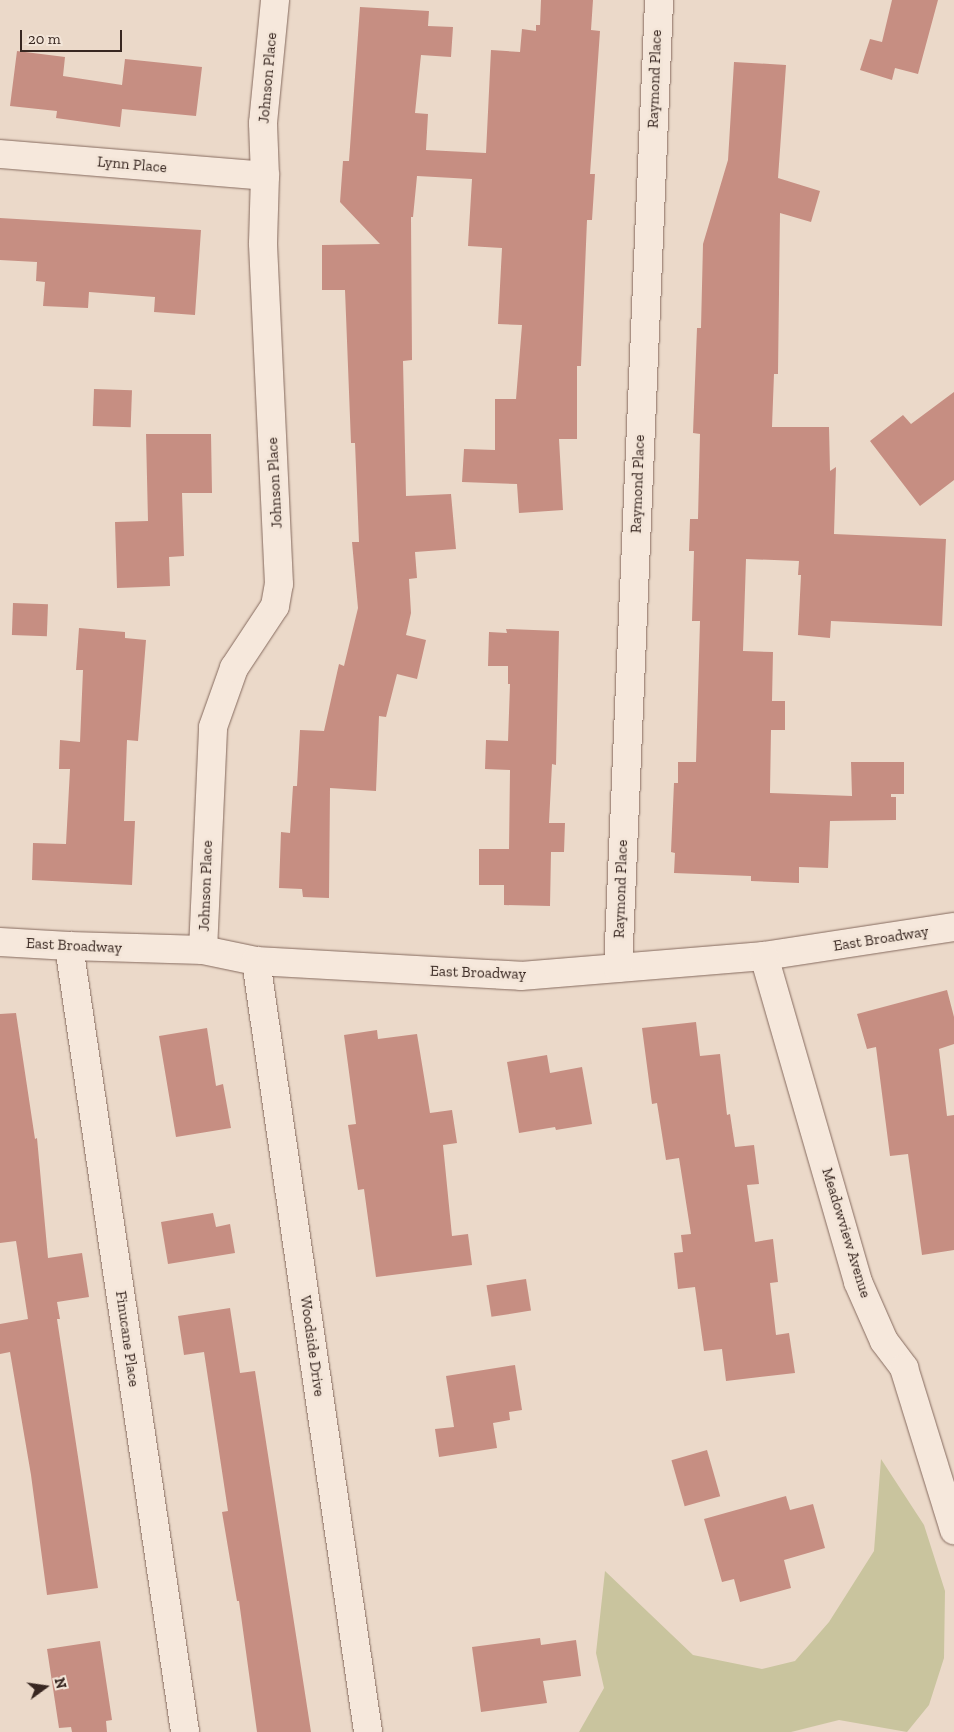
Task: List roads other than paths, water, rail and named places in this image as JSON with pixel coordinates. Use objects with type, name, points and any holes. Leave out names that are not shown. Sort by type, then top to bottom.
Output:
[{"type":"street","name":"Johnson Place","points":[[203,950],[212,727],[234,668],[275,606],[279,584],[263,243],[265,176],[263,123],[275,0]]},
{"type":"street","name":"Raymond Place","points":[[618,968],[659,0]]},
{"type":"street","name":"Lynn Place","points":[[0,154],[265,176]]},
{"type":"street","name":"East Broadway","points":[[0,942],[203,950],[256,961],[521,976],[764,956],[954,928]]},
{"type":"street","name":"Finucane Place","points":[[69,946],[185,1732]]},
{"type":"street","name":"Meadowview Avenue","points":[[764,956],[858,1282],[884,1340],[904,1368],[954,1530]]},
{"type":"street","name":"Woodside Drive","points":[[256,961],[368,1732]]}]
